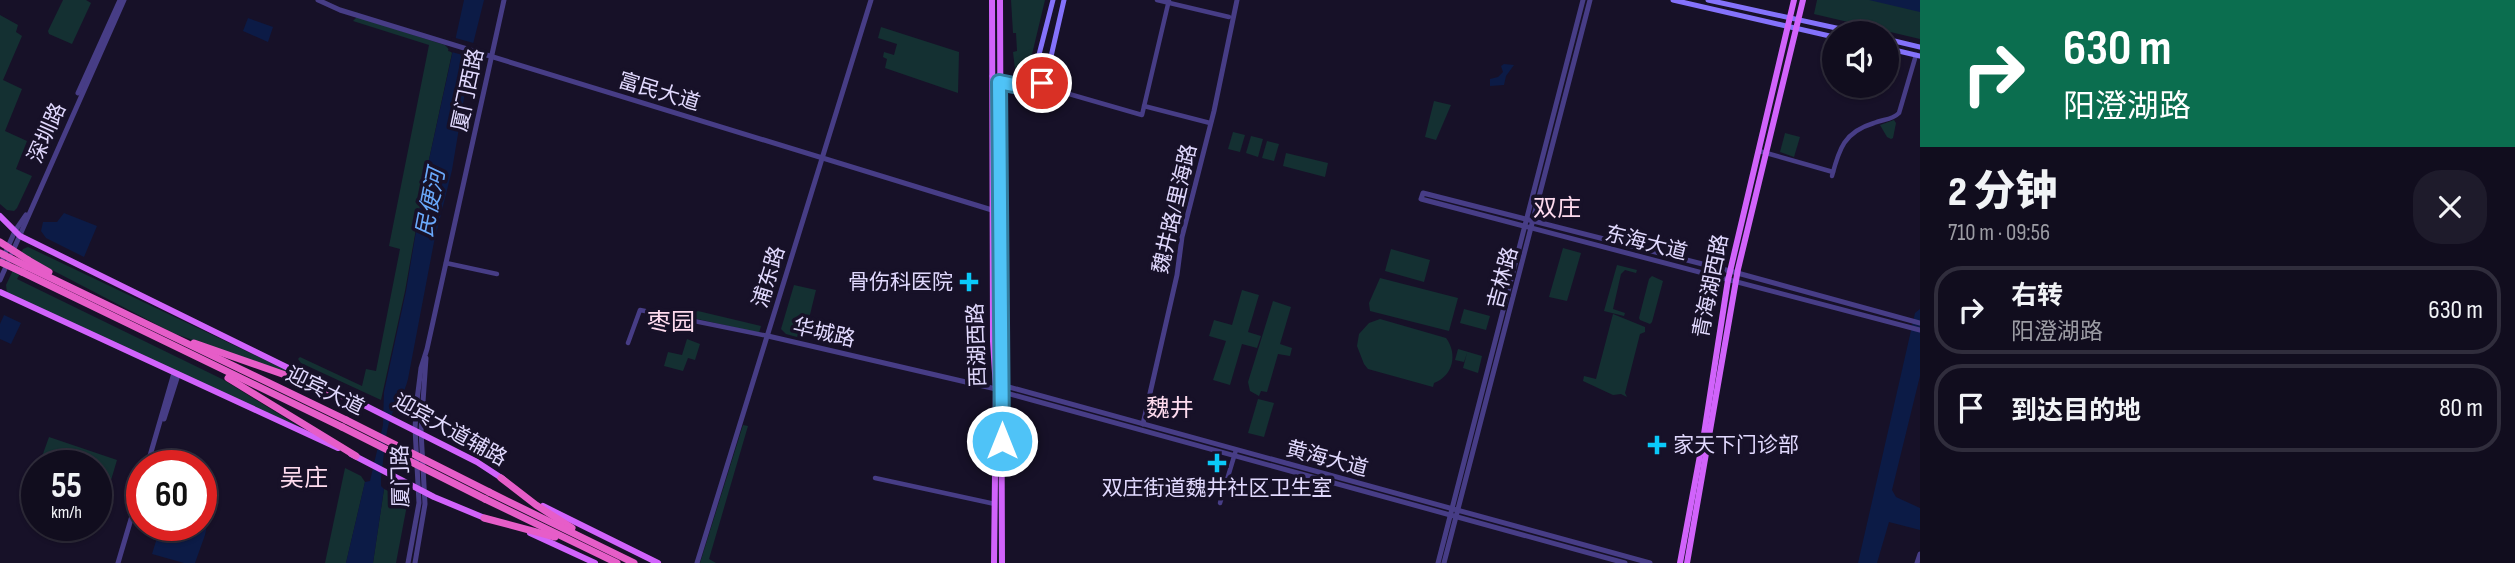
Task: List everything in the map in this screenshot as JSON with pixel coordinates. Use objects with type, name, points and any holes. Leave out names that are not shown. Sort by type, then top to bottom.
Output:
[{"type":"highway","points":[[0,242],[24,269]]},
{"type":"highway","name":"迎宾大道","points":[[0,253],[84,303],[344,424]]},
{"type":"highway","name":"迎宾大道","points":[[0,264],[24,269],[92,297],[617,563]]},
{"type":"highway","points":[[155,328],[361,403]]},
{"type":"highway","points":[[157,339],[242,385],[356,456]]},
{"type":"highway","points":[[501,478],[558,520],[621,552],[636,563]]},
{"type":"highway","name":"迎宾大道","points":[[487,496],[636,563]]},
{"type":"highway","points":[[485,518],[585,547]]},
{"type":"main road","name":"西湖西路","points":[[992,0],[996,79],[1002,563]]},
{"type":"main road","name":"西湖西路","points":[[994,563],[998,388],[993,341],[992,210],[1000,0]]},
{"type":"main road","points":[[996,79],[1031,80],[1035,74],[1053,0]]},
{"type":"main road","points":[[996,79],[1028,88],[1040,85],[1047,74],[1064,0]]},
{"type":"main road","points":[[1673,0],[1789,22],[1800,16],[1822,22]]},
{"type":"main road","points":[[1709,0],[1822,34]]},
{"type":"main road","name":"青海湖西路","points":[[1687,563],[1736,282],[1734,272],[1794,0]]},
{"type":"main road","name":"青海湖西路","points":[[1680,563],[1728,280],[1734,272],[1767,154],[1803,0]]},
{"type":"main road","points":[[1899,42],[1920,47]]},
{"type":"main road","points":[[1899,51],[1918,55]]},
{"type":"main road","name":"迎宾大道辅路","points":[[0,216],[18,233],[400,421],[501,478],[539,504],[658,563]]},
{"type":"main road","points":[[0,292],[367,461],[422,490],[485,518],[516,527],[595,563]]},
{"type":"street","name":"深圳路","points":[[0,280],[18,233],[122,0]]},
{"type":"street","name":"富民大道","points":[[318,0],[340,10],[992,210]]},
{"type":"street","name":"厦门西路","points":[[426,351],[504,0]]},
{"type":"street","name":"浦东路","points":[[697,563],[871,0]]},
{"type":"street","points":[[1157,0],[1229,17]]},
{"type":"street","name":"魏井路/里海路","points":[[1143,424],[1178,271],[1182,237],[1237,0]]},
{"type":"street","name":"吉林路","points":[[1444,563],[1526,219],[1583,0]]},
{"type":"street","name":"吉林路","points":[[1438,563],[1454,514],[1532,229],[1590,0]]},
{"type":"street","points":[[1023,80],[1142,115],[1168,1]]},
{"type":"street","points":[[1759,151],[1833,174],[1840,148],[1850,136],[1899,113],[1918,55]]},
{"type":"street","points":[[1144,106],[1210,123]]},
{"type":"street","name":"东海大道","points":[[1920,323],[1423,192],[1421,199],[1920,330]]},
{"type":"street","name":"深圳路","points":[[0,264],[18,233]]},
{"type":"street","points":[[446,263],[496,274]]},
{"type":"street","name":"华城路","points":[[628,343],[638,311],[644,310],[998,388]]},
{"type":"street","name":"厦门路","points":[[415,563],[423,524],[419,431],[426,351]]},
{"type":"street","points":[[153,450],[176,374]]},
{"type":"street","name":"黄海大道","points":[[998,388],[1143,424],[1625,563]]},
{"type":"street","name":"黄海大道","points":[[998,388],[1234,457],[1650,563]]},
{"type":"street","points":[[1220,503],[1236,450]]},
{"type":"street","points":[[875,478],[995,504]]},
{"type":"street","name":"厦门路","points":[[408,563],[422,490]]},
{"type":"street","points":[[119,563],[126,538]]},
{"type":"street","points":[[119,563],[126,541]]},
{"type":"street","points":[[1917,563],[1920,554]]},
{"type":"green space","points":[[63,0],[86,0],[91,3],[72,44],[49,34],[48,31]]},
{"type":"green space","points":[[1011,0],[1045,0],[1028,71],[1019,72],[1015,69],[1013,52],[1017,51],[1016,33],[1013,33]]},
{"type":"green space","points":[[1817,0],[1920,0],[1920,39],[1899,34],[1899,21],[1844,21],[1814,14]]},
{"type":"green space","points":[[0,15],[18,25],[16,32],[22,36],[3,80],[22,89],[5,131],[27,141],[16,169],[32,176],[14,211],[7,210],[0,204]]},
{"type":"green space","points":[[357,17],[445,45],[452,53],[381,400],[301,363],[298,359],[300,357],[362,386],[366,369],[376,371],[400,249],[389,246],[429,45],[353,21]]},
{"type":"green space","points":[[881,27],[959,52],[958,93],[885,68],[887,59],[883,57],[884,52],[894,55],[897,44],[878,38]]},
{"type":"green space","points":[[1434,101],[1451,105],[1436,140],[1425,137]]},
{"type":"green space","points":[[1894,120],[1896,123],[1891,139],[1880,125]]},
{"type":"green space","points":[[1233,132],[1245,135],[1240,152],[1228,149]]},
{"type":"green space","points":[[1785,133],[1800,137],[1794,157],[1780,152]]},
{"type":"green space","points":[[1251,136],[1263,139],[1258,157],[1246,153]]},
{"type":"green space","points":[[1267,141],[1279,144],[1274,161],[1262,158]]},
{"type":"green space","points":[[1286,153],[1328,163],[1325,177],[1283,166]]},
{"type":"green space","points":[[28,247],[286,370],[285,373],[173,333],[29,258],[17,279],[222,379],[316,437],[7,293],[6,285],[23,249]]},
{"type":"green space","points":[[1563,248],[1581,253],[1567,301],[1549,297]]},
{"type":"green space","points":[[1391,249],[1430,260],[1424,282],[1385,271]]},
{"type":"green space","points":[[1617,265],[1637,270],[1636,273],[1625,270],[1621,274],[1613,309],[1625,313],[1624,316],[1604,311]]},
{"type":"green space","points":[[1652,276],[1663,281],[1650,324],[1639,318]]},
{"type":"green space","points":[[1380,278],[1458,298],[1449,331],[1370,311],[1369,303]]},
{"type":"green space","points":[[794,285],[816,290],[804,339],[786,334],[781,329]]},
{"type":"green space","points":[[1242,290],[1259,295],[1248,332],[1261,336],[1257,348],[1242,344],[1230,385],[1213,380],[1226,341],[1209,336],[1214,320],[1232,325]]},
{"type":"green space","points":[[1273,301],[1291,307],[1280,344],[1292,348],[1290,356],[1278,354],[1267,392],[1261,391],[1259,396],[1250,391],[1248,382]]},
{"type":"green space","points":[[1464,309],[1490,316],[1486,330],[1460,323]]},
{"type":"green space","points":[[698,311],[761,326],[759,333],[693,318]]},
{"type":"green space","points":[[1613,314],[1645,327],[1645,332],[1640,334],[1625,393],[1627,397],[1621,394],[1613,395],[1583,381],[1584,376],[1596,379]]},
{"type":"green space","points":[[1380,319],[1446,338],[1452,351],[1452,364],[1446,375],[1434,383],[1433,387],[1368,369],[1357,346],[1359,334],[1369,323]]},
{"type":"green space","points":[[687,339],[700,344],[695,360],[688,358],[683,371],[664,366],[668,352],[682,355]]},
{"type":"green space","points":[[1458,349],[1482,356],[1478,373],[1463,368],[1467,353],[1464,362],[1455,360]]},
{"type":"green space","points":[[1258,399],[1274,403],[1264,437],[1248,433]]},
{"type":"green space","points":[[743,425],[748,426],[709,559],[716,563],[700,563]]},
{"type":"green space","points":[[49,437],[87,450],[44,450]]},
{"type":"green space","points":[[112,458],[117,460],[112,477]]},
{"type":"green space","points":[[345,468],[361,476],[365,482],[346,563],[325,563]]},
{"type":"green space","points":[[384,489],[401,497],[407,505],[396,563],[373,563]]},
{"type":"water","name":"民便河","points":[[464,0],[484,0],[473,44],[452,170],[434,242],[408,379],[391,416],[387,433],[381,478],[381,486],[384,489],[373,563],[346,563],[365,482],[370,481],[383,425],[384,392],[406,291],[425,178]]},
{"type":"water","points":[[1869,0],[1920,0],[1920,12]]},
{"type":"water","points":[[248,18],[273,27],[268,42],[243,31]]},
{"type":"water","points":[[1514,65],[1506,76],[1504,85],[1490,86],[1490,79],[1503,72],[1501,66]]},
{"type":"water","points":[[64,213],[97,226],[84,257],[46,238],[41,231],[43,222],[57,222]]},
{"type":"water","points":[[1920,309],[1920,376],[1892,490],[1896,497],[1920,508],[1920,530],[1889,522],[1877,563],[1858,563],[1915,313]]},
{"type":"water","points":[[4,315],[21,323],[11,344],[0,339],[0,324]]},
{"type":"water","points":[[156,541],[203,541],[195,563],[184,563],[152,554]]},
{"type":"pier","points":[[452,37],[477,44],[474,58],[448,51]]},
{"type":"place","name":"骨伤科医院","points":[[969,282]]},
{"type":"place","name":"家天下门诊部","points":[[1657,445]]},
{"type":"place","name":"双庄街道魏井社区卫生室","points":[[1217,463]]},
{"type":"district","name":"双庄","points":[[1557,208]]},
{"type":"district","name":"枣园","points":[[671,322]]},
{"type":"district","name":"魏井","points":[[1170,408]]},
{"type":"district","name":"吴庄","points":[[304,478]]},
{"type":"route","points":[[1002,441],[999,82],[1028,88],[1042,83]]}]
